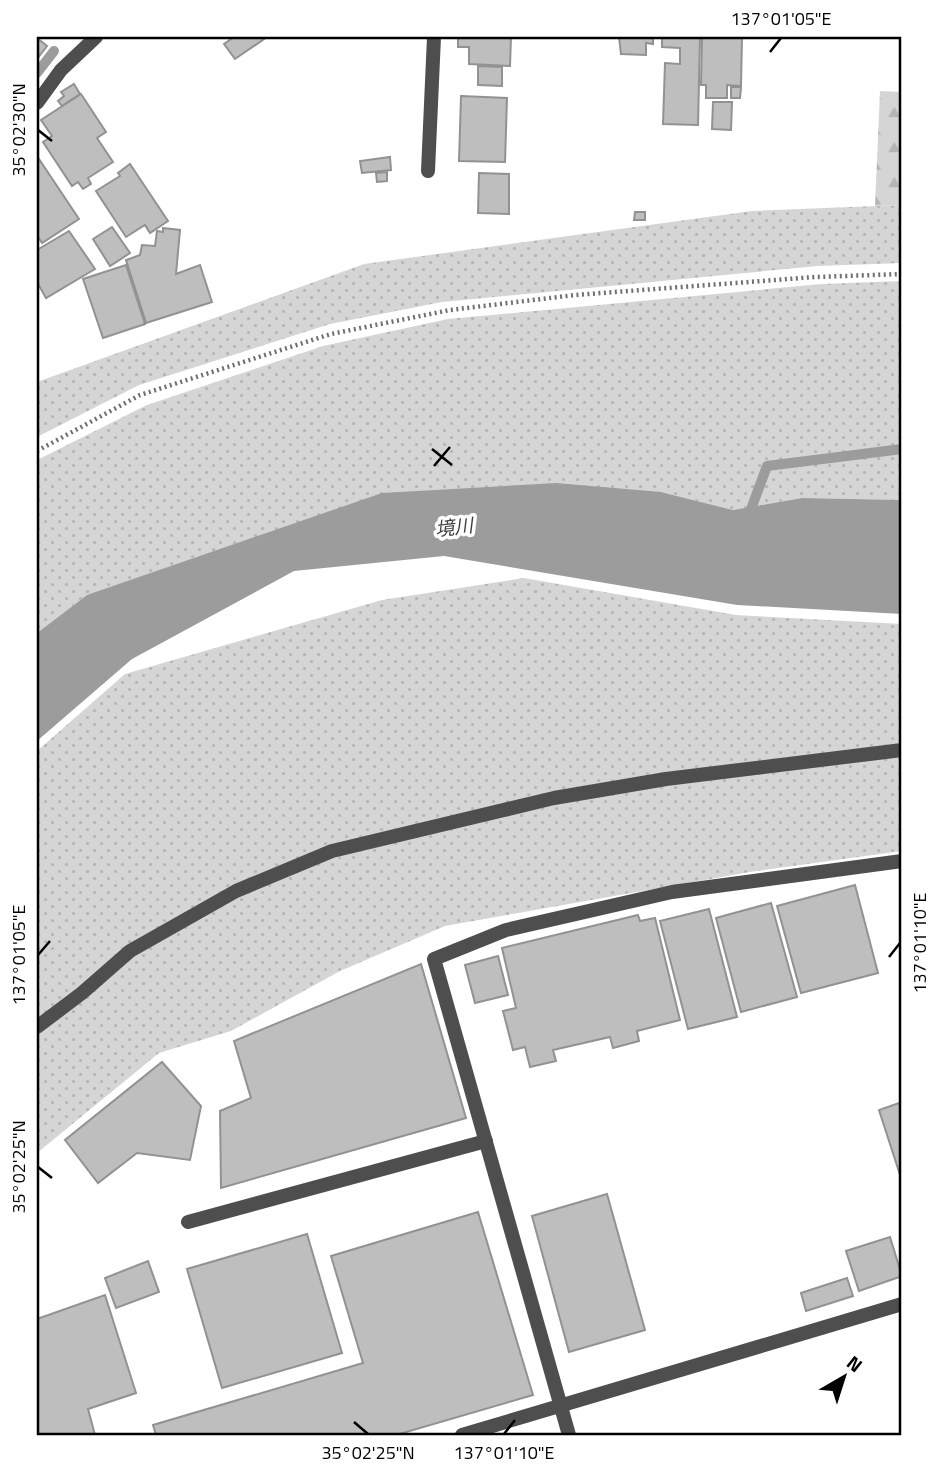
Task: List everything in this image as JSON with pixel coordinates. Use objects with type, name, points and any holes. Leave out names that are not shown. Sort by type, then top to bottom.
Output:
[{"type":"street","points":[[37,103],[61,70],[96,37]]},
{"type":"street","points":[[428,171],[434,37]]},
{"type":"street","points":[[37,1027],[82,993],[130,951],[236,891],[332,850],[591,792],[666,779],[902,750]]},
{"type":"street","points":[[569,1435],[434,959],[506,930],[672,892],[902,861]]},
{"type":"street","points":[[188,1222],[486,1141]]},
{"type":"street","points":[[462,1435],[902,1304]]},
{"type":"path","points":[[37,451],[140,395],[331,334],[450,310],[575,295],[815,277],[902,274]]},
{"type":"green space","points":[[880,91],[902,92],[902,205],[875,206]]},
{"type":"green space","points":[[902,205],[902,263],[818,266],[442,302],[330,324],[139,385],[37,437],[37,382],[364,264],[752,211]]},
{"type":"green space","points":[[902,281],[902,500],[802,498],[733,510],[661,492],[87,595],[37,633],[37,460],[147,405],[323,346],[448,319],[822,284]]},
{"type":"green space","points":[[524,578],[736,615],[902,624],[902,851],[750,872],[445,926],[340,971],[231,1031],[159,1053],[37,1153],[37,751],[125,674],[382,600]]},
{"type":"water","name":"境川","points":[[556,483],[661,492],[733,510],[802,498],[902,500],[902,614],[737,605],[444,556],[294,571],[132,659],[37,741],[37,633],[87,595],[382,493]]},
{"type":"building","points":[[234,37],[267,37],[235,59],[224,44]]},
{"type":"building","points":[[458,37],[511,37],[510,66],[469,64],[469,47],[458,47]]},
{"type":"building","points":[[619,37],[653,37],[653,44],[646,43],[646,55],[621,54]]},
{"type":"building","points":[[662,37],[700,37],[698,125],[663,124],[665,63],[680,64],[680,48],[662,47]]},
{"type":"building","points":[[702,37],[742,37],[741,86],[727,85],[727,98],[706,98],[706,85],[701,85]]},
{"type":"building","points":[[37,38],[47,46],[37,59]]},
{"type":"building","points":[[478,66],[502,67],[502,86],[478,85]]},
{"type":"building","points":[[74,84],[80,94],[62,106],[58,101],[64,96],[61,92]]},
{"type":"building","points":[[731,87],[741,87],[740,98],[731,98]]},
{"type":"building","points":[[81,94],[106,132],[97,138],[113,162],[88,178],[91,184],[83,189],[78,182],[72,186],[43,142],[52,136],[41,120]]},
{"type":"building","points":[[461,96],[507,98],[505,162],[459,161]]},
{"type":"building","points":[[713,102],[732,102],[731,130],[712,129]]},
{"type":"building","points":[[37,156],[79,219],[42,243],[37,235]]},
{"type":"building","points":[[390,157],[391,170],[362,173],[360,161]]},
{"type":"building","points":[[130,164],[168,221],[150,233],[145,225],[126,237],[96,191],[120,176],[118,173]]},
{"type":"building","points":[[387,172],[387,181],[377,182],[376,173]]},
{"type":"building","points":[[479,173],[509,174],[509,214],[478,213]]},
{"type":"building","points":[[635,212],[645,212],[645,220],[634,220]]},
{"type":"building","points":[[112,227],[130,253],[110,266],[93,239]]},
{"type":"building","points":[[163,228],[180,230],[176,274],[200,265],[212,302],[146,323],[126,260],[140,255],[142,245],[155,246],[157,231],[163,232]]},
{"type":"building","points":[[69,231],[95,269],[46,298],[37,282],[37,250]]},
{"type":"building","points":[[126,265],[145,324],[103,338],[83,279]]},
{"type":"building","points":[[855,885],[878,973],[801,993],[777,906]]},
{"type":"building","points":[[771,903],[797,997],[741,1012],[716,918]]},
{"type":"building","points":[[709,909],[737,1017],[688,1029],[660,921]]},
{"type":"building","points":[[638,915],[640,921],[655,918],[680,1020],[637,1031],[639,1041],[613,1048],[610,1037],[553,1050],[556,1061],[530,1067],[525,1047],[513,1050],[503,1011],[516,1008],[502,948]]},
{"type":"building","points":[[498,956],[508,995],[475,1003],[465,965]]},
{"type":"building","points":[[421,964],[466,1118],[221,1188],[220,1111],[251,1098],[234,1041]]},
{"type":"building","points":[[162,1062],[201,1106],[190,1160],[137,1153],[98,1183],[65,1140]]},
{"type":"building","points":[[902,1102],[902,1181],[879,1110]]},
{"type":"building","points":[[607,1194],[645,1330],[569,1352],[532,1216]]},
{"type":"building","points":[[478,1212],[533,1395],[396,1435],[156,1435],[153,1425],[363,1363],[331,1256]]},
{"type":"building","points":[[307,1234],[342,1353],[222,1388],[187,1269]]},
{"type":"building","points":[[890,1237],[902,1276],[859,1291],[846,1251]]},
{"type":"building","points":[[148,1261],[159,1292],[116,1308],[105,1278]]},
{"type":"building","points":[[847,1278],[853,1296],[806,1311],[801,1293]]},
{"type":"building","points":[[105,1295],[136,1393],[88,1409],[95,1435],[37,1435],[37,1319]]},
{"type":"waterway","points":[[37,73],[54,51]]},
{"type":"waterway","points":[[747,520],[767,466],[902,449]]}]
